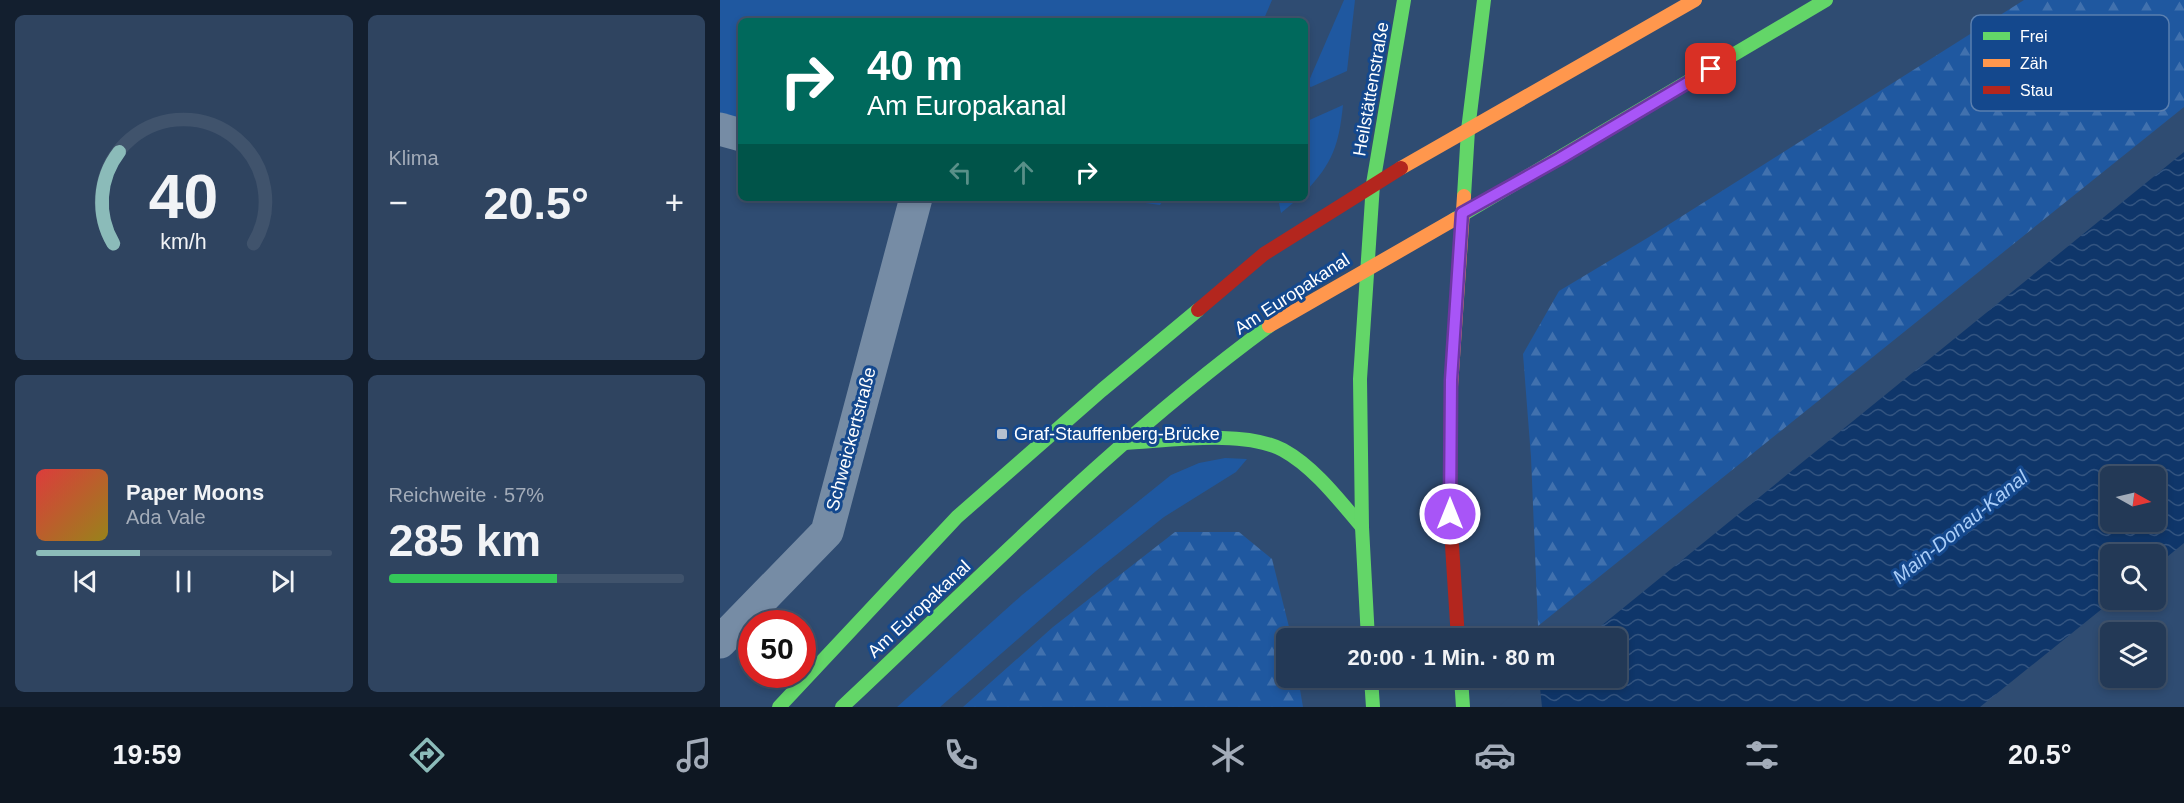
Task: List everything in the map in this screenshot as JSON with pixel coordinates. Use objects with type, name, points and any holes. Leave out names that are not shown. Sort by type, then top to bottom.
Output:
[{"type":"main road","name":"Heilstättenstraße","points":[[1366,267],[1373,184],[1404,0]]},
{"type":"main road","points":[[1457,628],[1450,514],[1450,386],[1468,130],[1484,0]]},
{"type":"main road","name":"Am Europakanal","points":[[779,707],[957,517],[1102,390],[1264,254],[1373,184],[1695,0]]},
{"type":"main road","name":"Am Europakanal","points":[[842,707],[1123,443],[1236,351],[1281,318],[1366,267],[1559,159],[1826,0]]},
{"type":"main road","points":[[1366,267],[1360,379],[1362,527],[1367,628]]},
{"type":"main road","points":[[1123,443],[1237,439],[1275,446],[1292,457],[1325,486],[1362,527]]},
{"type":"main road","points":[[1372,688],[1373,707]]},
{"type":"main road","points":[[1462,688],[1463,707]]},
{"type":"street","points":[[720,129],[738,134]]},
{"type":"street","name":"Schweickertstraße","points":[[720,642],[826,532],[915,201]]},
{"type":"green space","points":[[720,0],[1272,0],[1264,18],[738,18],[738,120],[720,115]]},
{"type":"green space","points":[[1344,0],[1355,0],[1347,71],[1311,87],[1308,83]]},
{"type":"green space","points":[[2024,0],[2184,0],[2184,107],[1538,626],[1531,457],[1523,354],[1559,291],[1649,237],[1971,33],[1971,111],[2169,111],[2169,15],[2000,15]]},
{"type":"green space","points":[[1343,105],[1337,142],[1333,152],[1322,172],[1308,189],[1308,121]]},
{"type":"green space","points":[[1131,201],[1163,201],[1160,205]]},
{"type":"green space","points":[[1279,201],[1295,201],[1281,213]]},
{"type":"green space","points":[[1225,458],[1247,459],[1236,472],[1164,517],[1096,571],[940,707],[897,707],[1022,595],[1171,475],[1199,463]]},
{"type":"green space","points":[[1175,532],[1239,532],[1272,559],[1289,628],[1276,628],[1276,688],[1300,688],[1303,707],[963,707],[1053,627]]},
{"type":"water","name":"Main-Donau-Kanal","points":[[2184,152],[2184,543],[2166,558],[2166,544],[2100,544],[2101,610],[1980,707],[1501,707],[1524,688],[1627,688],[1627,628],[1599,628]]},
{"type":"pier","points":[[1520,688],[1540,688],[1542,707],[1498,707]]},
{"type":"traffic: fast","points":[[1367,628],[1362,527],[1360,379],[1373,184],[1404,0]]},
{"type":"traffic: fast","points":[[1464,196],[1468,130],[1484,0]]},
{"type":"traffic: fast","points":[[1455,219],[1826,0]]},
{"type":"traffic: fast","points":[[779,707],[957,517],[1102,390],[1198,310]]},
{"type":"traffic: fast","points":[[842,707],[1103,462],[1212,369],[1269,326]]},
{"type":"traffic: fast","points":[[1123,443],[1227,438],[1267,444],[1283,450],[1305,465],[1326,485],[1362,527]]},
{"type":"traffic: fast","points":[[1372,688],[1373,707]]},
{"type":"traffic: fast","points":[[1462,688],[1463,707]]},
{"type":"traffic: slow","points":[[1401,168],[1695,0]]},
{"type":"traffic: slow","points":[[1451,387],[1464,196]]},
{"type":"traffic: slow","points":[[1269,326],[1455,219]]},
{"type":"traffic: jam","points":[[1198,310],[1264,254],[1401,168]]},
{"type":"traffic: jam","points":[[1451,387],[1450,514],[1457,628]]},
{"type":"place","name":"Graf-Stauffenberg-Brücke","points":[[1002,434]]},
{"type":"route","points":[[1450,514],[1450,396],[1462,213],[1559,159],[1711,69]]}]
